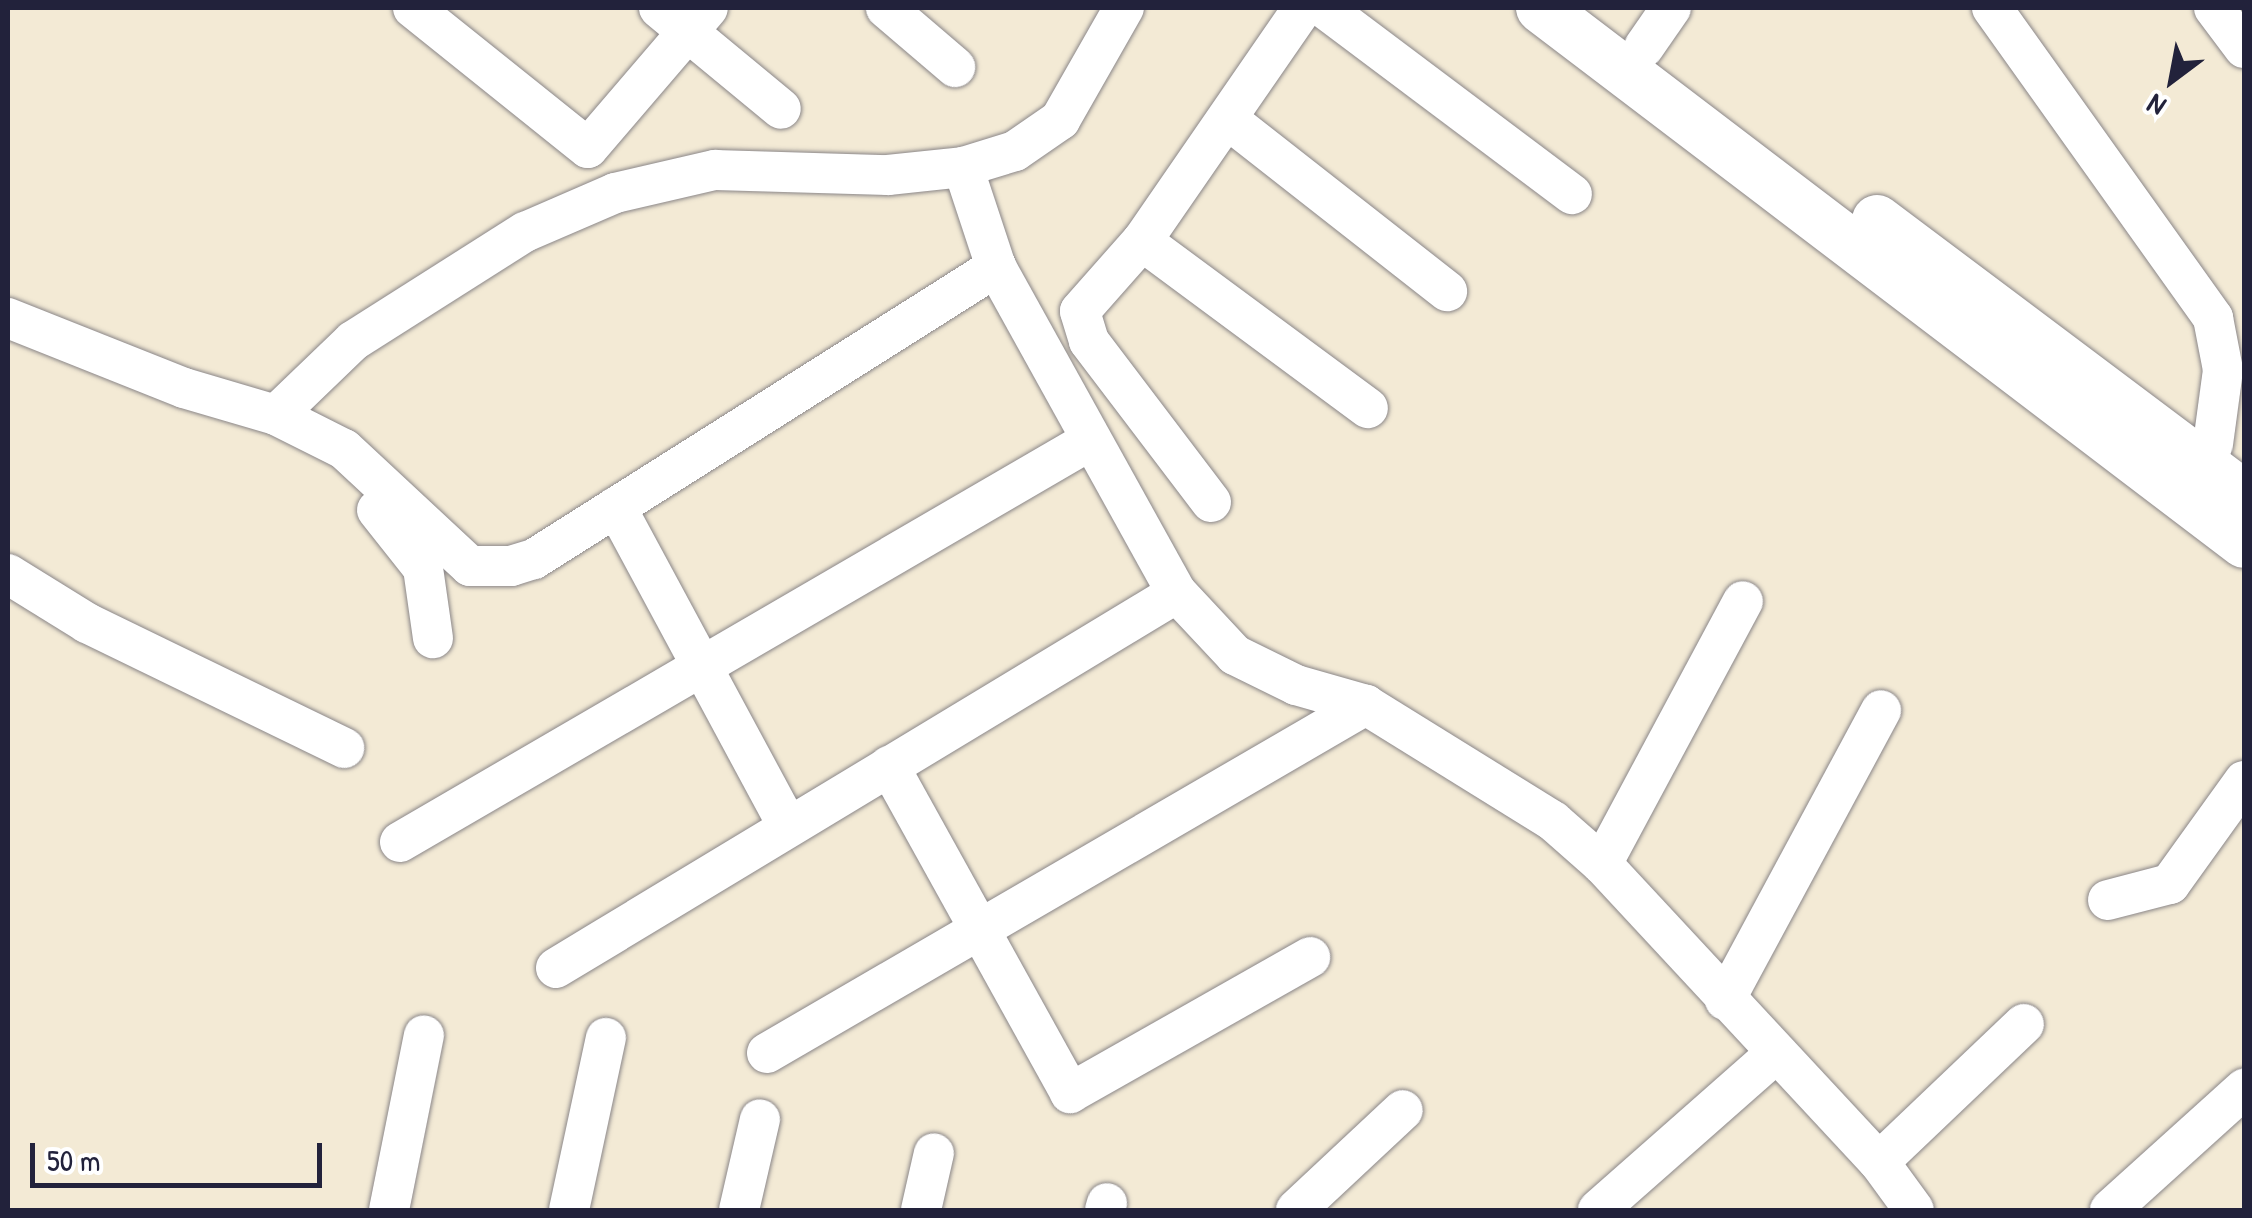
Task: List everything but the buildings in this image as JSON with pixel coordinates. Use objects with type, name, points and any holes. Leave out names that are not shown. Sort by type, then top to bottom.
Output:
[{"type":"street","points":[[412,8],[588,148],[685,15],[781,109]]},
{"type":"street","points":[[886,8],[954,67]]},
{"type":"street","points":[[276,414],[353,341],[525,232],[615,193],[714,170],[888,175],[963,167],[1015,151],[1060,120],[1124,8]]},
{"type":"street","points":[[1212,502],[1089,341],[1080,311],[1142,242],[1230,121],[1303,8]]},
{"type":"street","points":[[1324,8],[1572,194]]},
{"type":"street","points":[[1541,8],[2244,543]]},
{"type":"street","points":[[1592,8],[1657,27],[2214,443],[2244,496]]},
{"type":"street","points":[[1995,8],[2213,318],[2223,370],[2214,443]]},
{"type":"street","points":[[2214,8],[2244,48]]},
{"type":"street","points":[[1230,121],[1447,291]]},
{"type":"street","points":[[963,167],[996,267],[1177,594],[1235,655],[1296,685],[1366,705],[1553,821],[1602,864],[1879,1162],[1913,1210]]},
{"type":"street","points":[[1142,242],[1368,408]]},
{"type":"street","points":[[8,318],[184,388],[276,414],[344,449],[470,566],[534,559],[996,267]]},
{"type":"street","points":[[276,414],[404,539],[432,596],[433,638]]},
{"type":"street","points":[[400,842],[1091,440]]},
{"type":"street","points":[[616,507],[787,824]]},
{"type":"street","points":[[8,574],[87,624],[344,748]]},
{"type":"street","points":[[556,968],[787,824],[1177,594]]},
{"type":"street","points":[[1602,864],[1743,601]]},
{"type":"street","points":[[767,1053],[1366,705]]},
{"type":"street","points":[[1725,1000],[1881,710]]},
{"type":"street","points":[[890,766],[1070,1093],[1310,957]]},
{"type":"street","points":[[2108,900],[2170,884],[2244,781]]},
{"type":"street","points":[[1879,1162],[2024,1024]]},
{"type":"street","points":[[389,1210],[424,1036]]},
{"type":"street","points":[[569,1210],[606,1038]]},
{"type":"street","points":[[1598,1210],[1775,1054]]},
{"type":"street","points":[[2110,1210],[2244,1090]]},
{"type":"street","points":[[1296,1210],[1402,1110]]},
{"type":"street","points":[[739,1210],[760,1118]]},
{"type":"street","points":[[921,1210],[934,1154]]}]
